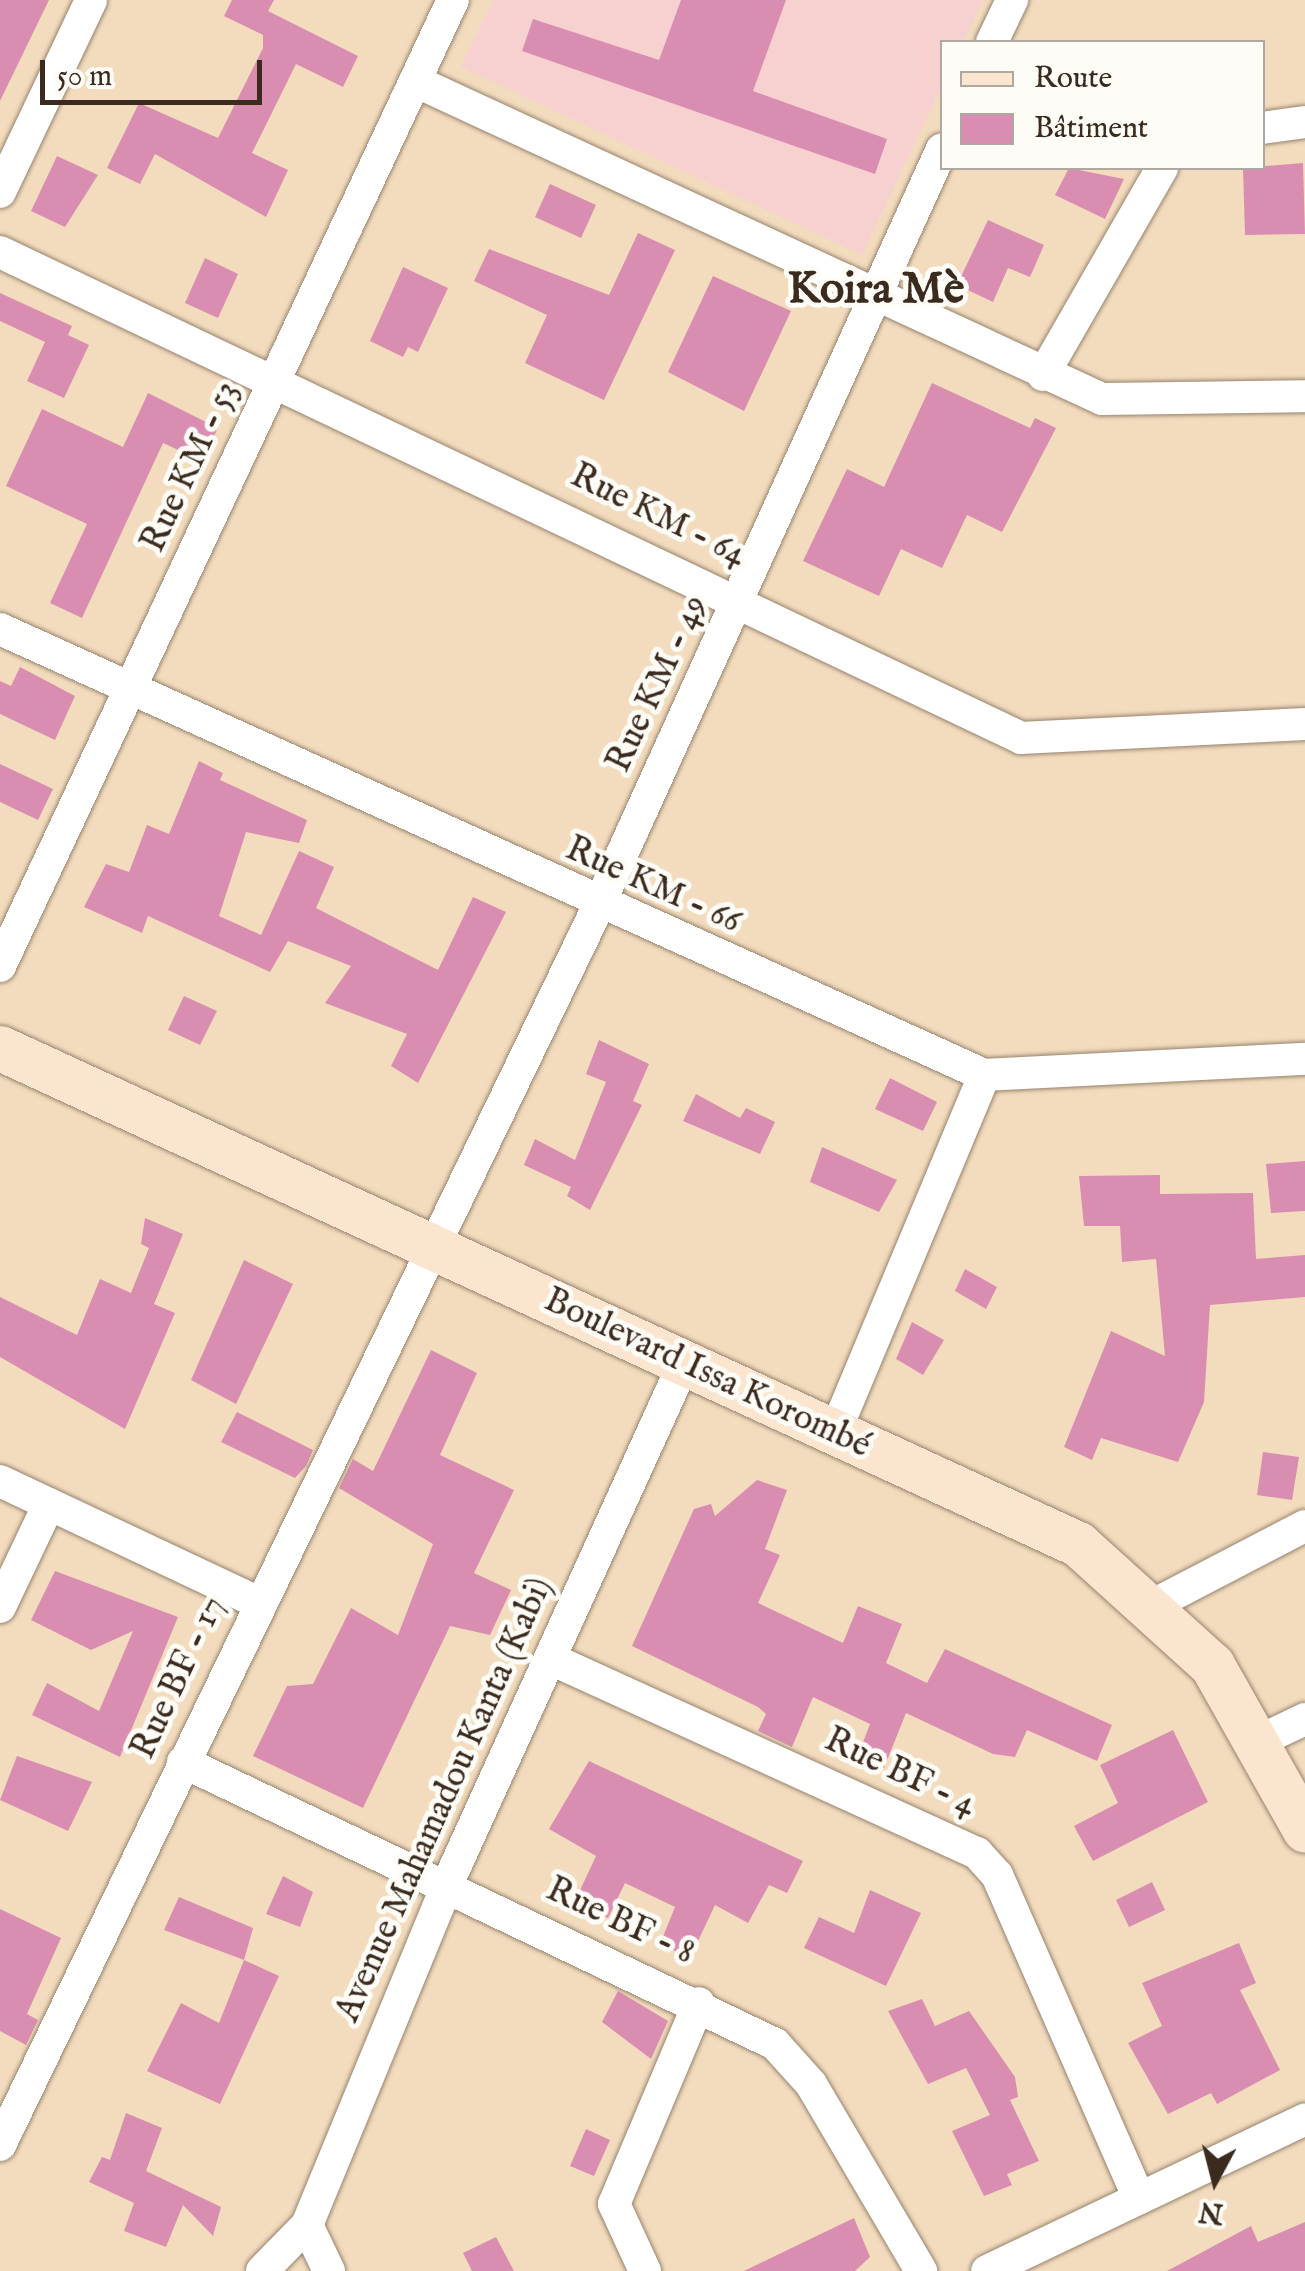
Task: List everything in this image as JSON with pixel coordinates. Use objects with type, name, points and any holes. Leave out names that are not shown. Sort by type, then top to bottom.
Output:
[{"type":"street","points":[[0,192],[91,0]]},
{"type":"street","name":"Rue KM - 53","points":[[0,966],[453,0]]},
{"type":"street","points":[[993,40],[1012,0]]},
{"type":"street","points":[[415,81],[876,290],[1043,376],[1137,403],[1305,396]]},
{"type":"street","points":[[1265,128],[1305,122]]},
{"type":"street","name":"Rue KM - 49","points":[[429,1246],[598,907],[742,600],[940,152]]},
{"type":"street","points":[[1043,376],[1161,170]]},
{"type":"street","name":"Rue KM - 64","points":[[0,252],[276,378],[742,600],[1020,738],[1305,724]]},
{"type":"street","name":"Rue KM - 66","points":[[0,629],[598,907],[984,1075],[1305,1059]]},
{"type":"street","name":"Boulevard Issa Korombé","points":[[0,1048],[1078,1544],[1154,1605],[1212,1665],[1261,1740],[1305,1830]]},
{"type":"street","points":[[835,1432],[984,1075]]},
{"type":"street","name":"Rue BF - 17","points":[[0,2144],[429,1246]]},
{"type":"street","name":"Avenue Mahamadou Kanta (Kabi)","points":[[307,2225],[446,1886],[684,1364]]},
{"type":"street","points":[[0,1482],[259,1603]]},
{"type":"street","points":[[0,1607],[49,1504]]},
{"type":"street","points":[[1154,1605],[1305,1526]]},
{"type":"street","name":"Rue BF - 4","points":[[551,1659],[978,1853],[997,1875],[1139,2198]]},
{"type":"street","points":[[1261,1740],[1305,1718]]},
{"type":"street","name":"Rue BF - 8","points":[[183,1762],[699,2002],[775,2044],[812,2084],[921,2271]]},
{"type":"street","points":[[645,2271],[614,2204],[699,2002]]},
{"type":"street","points":[[987,2271],[1305,2119]]},
{"type":"street","points":[[262,2271],[307,2225],[329,2271]]},
{"type":"shaded area","points":[[493,0],[983,0],[964,40],[940,40],[940,89],[862,255],[461,67]]},
{"type":"building","points":[[0,0],[49,0],[0,101]]},
{"type":"building","points":[[232,0],[274,0],[268,11],[358,56],[343,87],[296,64],[252,153],[288,170],[266,217],[155,154],[140,184],[107,168],[139,103],[218,138],[263,48],[263,35],[224,16]]},
{"type":"building","points":[[681,0],[786,0],[753,91],[887,139],[875,174],[522,51],[533,19],[659,60]]},
{"type":"building","points":[[57,156],[98,175],[65,227],[31,211]]},
{"type":"building","points":[[1303,163],[1305,234],[1245,235],[1243,170],[1265,170],[1265,166]]},
{"type":"building","points":[[1068,170],[1124,179],[1105,219],[1055,195]]},
{"type":"building","points":[[550,184],[596,205],[581,238],[535,217]]},
{"type":"building","points":[[988,220],[1044,245],[1030,277],[1008,268],[993,302],[957,285]]},
{"type":"building","points":[[638,233],[675,250],[604,400],[525,363],[547,315],[474,281],[489,249],[609,295]]},
{"type":"building","points":[[205,258],[238,274],[218,318],[185,303]]},
{"type":"building","points":[[403,267],[448,288],[418,352],[408,347],[403,357],[370,341]]},
{"type":"building","points":[[713,276],[791,311],[744,411],[668,372]]},
{"type":"building","points":[[0,293],[72,326],[68,335],[89,345],[64,398],[27,381],[45,342],[0,321]]},
{"type":"building","points":[[932,383],[1030,428],[1035,418],[1056,428],[1002,532],[967,515],[942,568],[901,549],[879,596],[803,561],[847,469],[884,487]]},
{"type":"building","points":[[148,393],[218,428],[202,461],[163,443],[82,618],[50,603],[87,524],[6,486],[42,409],[123,447]]},
{"type":"building","points":[[20,667],[75,696],[55,740],[0,714],[0,681],[11,686]]},
{"type":"building","points":[[199,761],[223,773],[220,780],[307,820],[299,843],[246,832],[219,916],[261,935],[299,851],[334,867],[316,908],[438,970],[473,897],[506,912],[418,1083],[391,1066],[407,1034],[325,1003],[351,966],[288,941],[270,972],[148,916],[142,933],[84,907],[106,864],[129,872],[147,825],[169,834]]},
{"type":"building","points":[[0,764],[53,789],[38,820],[0,802]]},
{"type":"building","points":[[184,996],[217,1011],[200,1045],[168,1030]]},
{"type":"building","points":[[599,1040],[649,1064],[633,1101],[642,1105],[590,1210],[567,1196],[571,1187],[524,1165],[535,1139],[575,1160],[606,1082],[586,1074]]},
{"type":"building","points":[[890,1078],[937,1102],[923,1131],[875,1109]]},
{"type":"building","points":[[696,1094],[740,1118],[746,1108],[775,1122],[760,1154],[683,1121]]},
{"type":"building","points":[[822,1147],[897,1180],[879,1212],[810,1182]]},
{"type":"building","points":[[1305,1161],[1305,1211],[1271,1213],[1266,1164]]},
{"type":"building","points":[[1160,1175],[1160,1194],[1253,1193],[1256,1259],[1305,1255],[1305,1297],[1210,1305],[1204,1402],[1178,1462],[1101,1438],[1092,1460],[1064,1447],[1111,1331],[1165,1356],[1156,1259],[1122,1262],[1120,1226],[1084,1226],[1079,1176]]},
{"type":"building","points":[[145,1218],[183,1234],[154,1304],[175,1313],[125,1429],[0,1357],[0,1297],[77,1335],[100,1279],[131,1293],[149,1248],[141,1244]]},
{"type":"building","points":[[244,1260],[293,1284],[236,1404],[191,1380]]},
{"type":"building","points":[[965,1269],[997,1287],[986,1309],[955,1291]]},
{"type":"building","points":[[912,1322],[944,1340],[923,1375],[896,1359]]},
{"type":"building","points":[[431,1350],[477,1373],[440,1455],[514,1490],[474,1573],[511,1590],[490,1635],[450,1626],[363,1808],[253,1756],[287,1686],[313,1684],[351,1608],[398,1635],[433,1544],[339,1488],[353,1459],[373,1471]]},
{"type":"building","points":[[237,1412],[313,1450],[295,1478],[221,1442]]},
{"type":"building","points":[[1263,1452],[1299,1457],[1292,1500],[1257,1495]]},
{"type":"building","points":[[757,1480],[787,1490],[765,1549],[780,1555],[758,1603],[843,1643],[858,1606],[902,1624],[886,1663],[927,1683],[945,1649],[1112,1725],[1097,1761],[1027,1730],[1015,1757],[993,1754],[906,1713],[884,1768],[857,1758],[870,1724],[813,1697],[792,1747],[758,1731],[766,1714],[758,1707],[632,1646],[694,1509],[711,1504],[715,1516]]},
{"type":"building","points":[[55,1571],[178,1617],[120,1757],[32,1715],[47,1683],[99,1711],[133,1631],[91,1650],[31,1620]]},
{"type":"building","points":[[1173,1730],[1208,1802],[1093,1861],[1074,1826],[1118,1803],[1100,1765]]},
{"type":"building","points":[[17,1756],[92,1782],[68,1831],[0,1800]]},
{"type":"building","points":[[589,1761],[803,1861],[787,1893],[769,1885],[748,1923],[715,1905],[690,1958],[660,1944],[675,1907],[625,1883],[608,1918],[574,1903],[596,1856],[549,1829]]},
{"type":"building","points":[[283,1876],[313,1892],[300,1927],[266,1914]]},
{"type":"building","points":[[1152,1882],[1165,1910],[1129,1927],[1116,1900]]},
{"type":"building","points":[[870,1890],[921,1913],[886,1986],[804,1948],[819,1917],[854,1933]]},
{"type":"building","points":[[179,1897],[253,1928],[244,1960],[164,1930]]},
{"type":"building","points":[[0,1909],[61,1938],[27,2014],[38,2020],[26,2045],[0,2031]]},
{"type":"building","points":[[1239,1943],[1256,1983],[1240,1990],[1280,2070],[1217,2104],[1211,2093],[1168,2114],[1128,2043],[1162,2026],[1142,1983]]},
{"type":"building","points":[[244,1960],[279,1976],[220,2104],[147,2071],[181,2003],[219,2023]]},
{"type":"building","points":[[618,1991],[668,2021],[651,2059],[602,2022]]},
{"type":"building","points":[[922,1999],[935,2026],[969,2011],[1015,2077],[1018,2097],[1010,2100],[1039,2161],[1007,2174],[1012,2185],[984,2196],[952,2131],[990,2115],[966,2068],[928,2084],[888,2011]]},
{"type":"building","points":[[126,2113],[162,2128],[146,2171],[221,2207],[213,2236],[183,2205],[166,2247],[124,2231],[134,2203],[89,2182],[102,2157],[110,2160]]},
{"type":"building","points":[[586,2129],[610,2140],[594,2176],[570,2166]]},
{"type":"building","points":[[854,2218],[870,2257],[855,2271],[744,2271]]},
{"type":"building","points":[[1305,2222],[1305,2271],[1167,2271],[1251,2226],[1258,2242]]},
{"type":"building","points":[[496,2237],[514,2271],[472,2271],[463,2253]]},
{"type":"district","name":"Koira Mè","points":[[876,290]]}]
